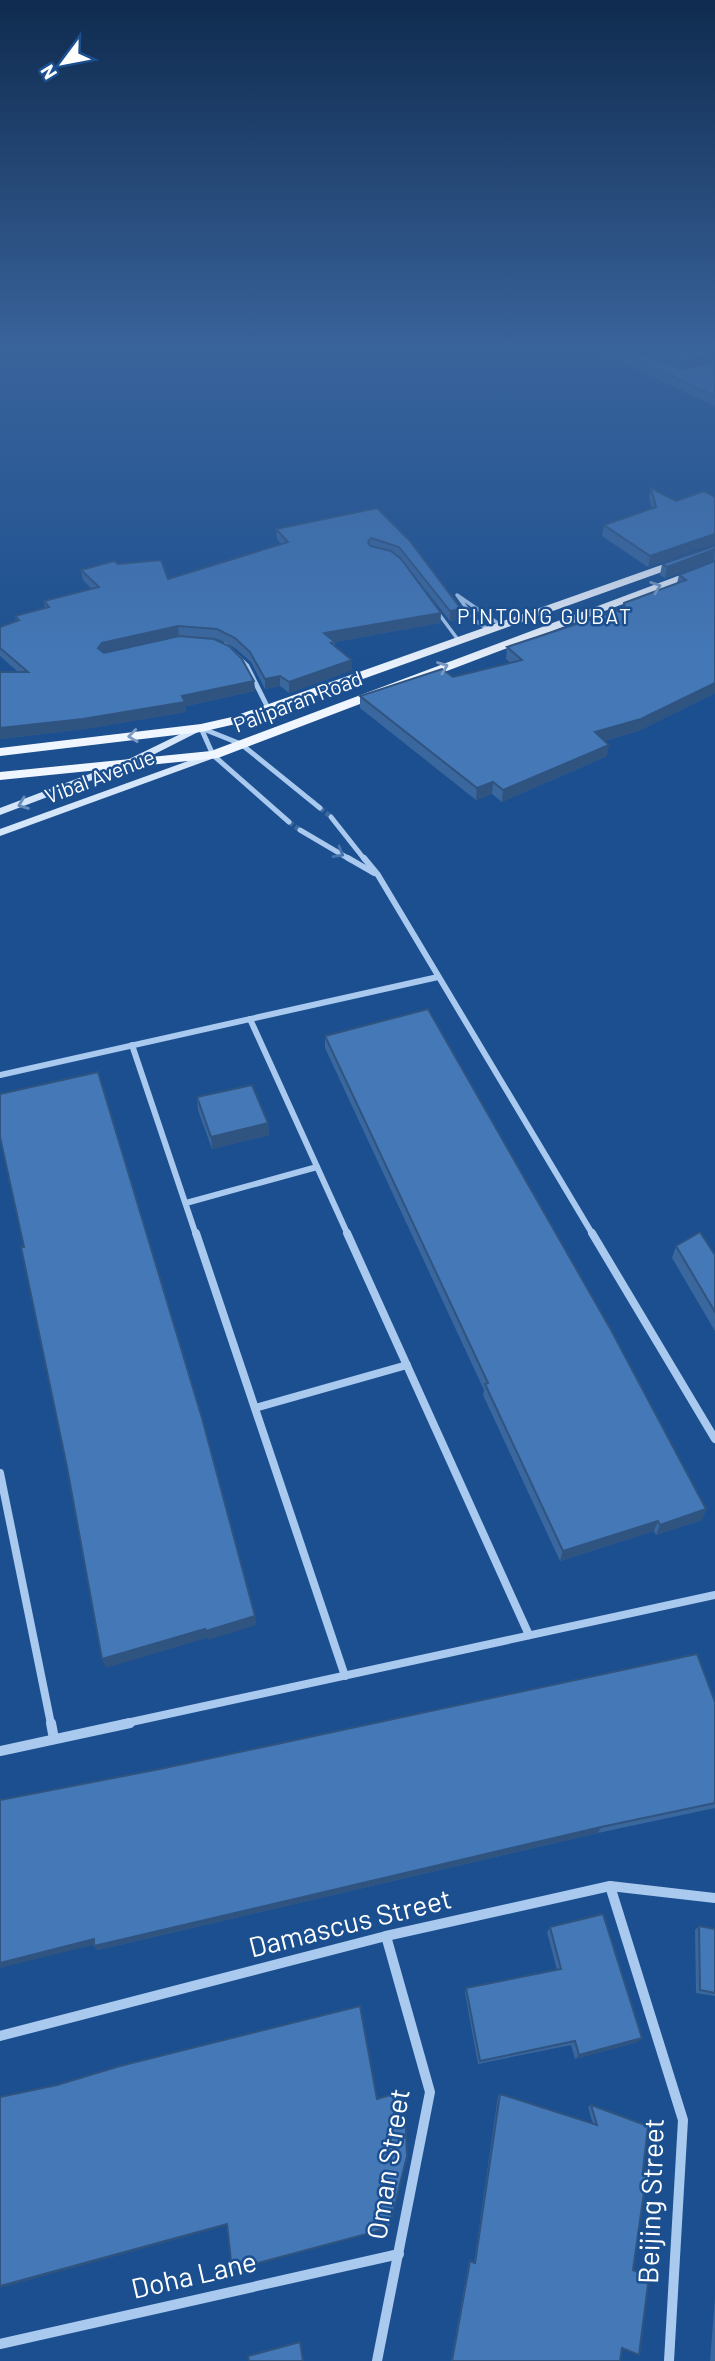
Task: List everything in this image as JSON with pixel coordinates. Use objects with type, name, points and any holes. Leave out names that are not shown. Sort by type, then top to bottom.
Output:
[{"type":"main road","name":"Paliparan Road","points":[[0,752],[201,728],[269,710],[715,550]]},
{"type":"main road","name":"Paliparan Road","points":[[0,776],[213,755],[715,565]]},
{"type":"main road","name":"Vibal Avenue","points":[[0,812],[133,761],[201,728]]},
{"type":"main road","name":"Vibal Avenue","points":[[0,833],[213,755]]},
{"type":"street","points":[[217,642],[234,651],[247,666],[269,710]]},
{"type":"street","points":[[201,728],[242,744],[320,808]]},
{"type":"street","points":[[201,728],[213,755],[289,822]]},
{"type":"street","points":[[331,817],[378,875],[715,1439]]},
{"type":"street","points":[[300,830],[378,875]]},
{"type":"street","points":[[0,1075],[438,976]]},
{"type":"street","points":[[250,1019],[529,1635]]},
{"type":"street","points":[[132,1045],[345,1676]]},
{"type":"street","points":[[186,1203],[317,1167]]},
{"type":"street","points":[[255,1408],[407,1365]]},
{"type":"street","points":[[0,1474],[54,1739]]},
{"type":"street","points":[[0,1751],[715,1595]]},
{"type":"street","name":"Damascus Street","points":[[0,2036],[386,1936],[610,1886],[715,1898]]},
{"type":"street","name":"Beijing Street","points":[[610,1886],[683,2120],[669,2361]]},
{"type":"street","name":"Oman Street","points":[[377,2361],[430,2092],[386,1936]]},
{"type":"street","name":"Doha Lane","points":[[0,2344],[399,2254]]},
{"type":"lane","points":[[457,595],[496,628],[476,621],[457,595]]},
{"type":"lane","points":[[429,601],[459,641]]},
{"type":"building","points":[[651,488],[676,501],[704,491],[715,497],[715,534],[650,556],[604,525],[656,507]]},
{"type":"building","points":[[377,508],[410,541],[461,609],[450,611],[399,547],[371,538],[368,542],[370,546],[391,551],[401,559],[441,613],[324,633],[335,642],[331,643],[352,660],[289,682],[280,676],[265,679],[250,652],[235,638],[217,629],[178,626],[102,643],[98,648],[104,653],[179,636],[214,639],[229,646],[242,659],[254,681],[182,696],[185,702],[83,719],[0,728],[0,672],[28,672],[0,648],[0,627],[19,620],[15,616],[49,607],[44,601],[99,587],[81,570],[114,561],[118,564],[161,560],[168,579],[288,542],[276,529]]},
{"type":"building","points":[[715,546],[715,549],[667,567],[662,564]]},
{"type":"building","points":[[715,561],[715,683],[641,719],[595,732],[609,745],[503,790],[493,782],[477,788],[360,696],[442,669],[453,677],[522,660],[507,647],[625,608],[624,603],[686,580],[679,575]]},
{"type":"building","points":[[428,1009],[611,1330],[706,1509],[660,1525],[658,1521],[563,1551],[485,1384],[488,1383],[325,1036]]},
{"type":"building","points":[[98,1072],[202,1418],[255,1616],[102,1659],[67,1467],[0,1137],[0,1094]]},
{"type":"building","points":[[252,1085],[268,1123],[211,1137],[197,1097]]},
{"type":"building","points":[[700,1232],[715,1255],[715,1312],[676,1246]]},
{"type":"building","points":[[697,1654],[715,1702],[715,1803],[601,1827],[94,1946],[94,1939],[0,1963],[0,1800],[160,1769]]},
{"type":"building","points":[[603,1914],[642,2038],[579,2055],[575,2041],[480,2061],[466,1988],[561,1969],[550,1927]]},
{"type":"building","points":[[699,1926],[715,1929],[715,1993],[700,1990]]},
{"type":"building","points":[[360,2006],[377,2099],[404,2091],[407,2156],[389,2228],[232,2270],[227,2224],[0,2286],[0,2097],[57,2085],[120,2066]]},
{"type":"building","points":[[500,2094],[597,2125],[591,2105],[648,2126],[643,2170],[647,2171],[633,2270],[649,2276],[639,2355],[622,2348],[620,2361],[452,2361],[470,2261],[475,2263]]},
{"type":"building","points":[[300,2342],[303,2361],[249,2361],[248,2356]]},
{"type":"tunnel","points":[[320,808],[331,817]]},
{"type":"tunnel","points":[[289,822],[300,830]]},
{"type":"district","name":"PINTONG GUBAT","points":[[545,617]]}]
